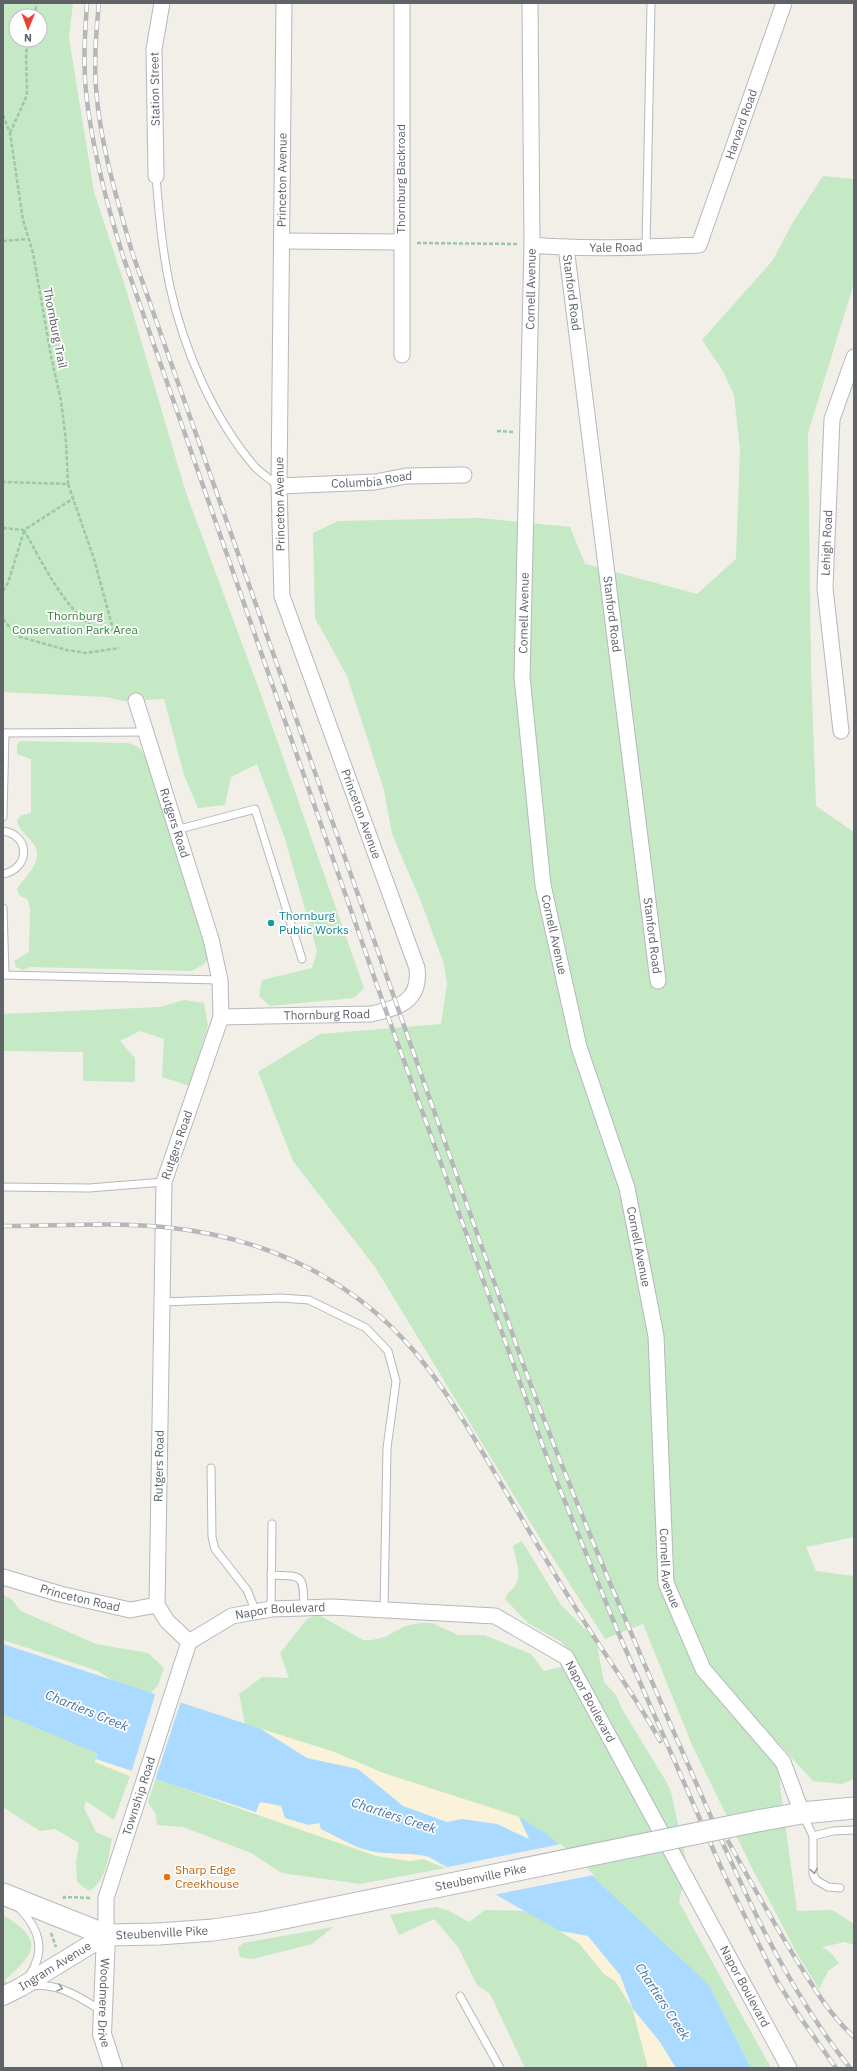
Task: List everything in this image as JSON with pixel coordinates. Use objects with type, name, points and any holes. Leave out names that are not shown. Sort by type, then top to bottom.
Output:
[{"type":"main road","name":"Steubenville Pike","points":[[106,1936],[213,1930],[260,1923],[802,1813],[853,1807]]},
{"type":"main road","points":[[6,1896],[106,1936]]},
{"type":"street","name":"Station Street","points":[[156,176],[154,50],[162,3]]},
{"type":"street","name":"Princeton Avenue","points":[[284,3],[279,486],[282,596],[417,968],[418,981]]},
{"type":"street","name":"Thornburg Backroad","points":[[402,3],[402,355]]},
{"type":"street","name":"Cornell Avenue","points":[[530,3],[532,245],[522,677],[543,885],[579,1047],[627,1188],[656,1336],[666,1582],[703,1669],[783,1762],[802,1813]]},
{"type":"street","name":"Harvard Road","points":[[699,245],[784,3]]},
{"type":"street","points":[[282,241],[401,242]]},
{"type":"street","name":"Yale Road","points":[[532,245],[566,247],[646,247],[699,245]]},
{"type":"street","name":"Stanford Road","points":[[566,247],[658,982]]},
{"type":"street","name":"Lehigh Road","points":[[841,732],[825,588],[832,419],[854,357]]},
{"type":"street","name":"Columbia Road","points":[[279,486],[375,482],[406,476],[464,475]]},
{"type":"street","name":"Rutgers Road","points":[[136,701],[211,939],[220,980],[221,1017],[164,1182],[161,1302],[158,1605]]},
{"type":"street","name":"Thornburg Road","points":[[221,1017],[371,1014],[386,1011],[407,1001],[414,993],[418,981]]},
{"type":"street","name":"Princeton Road","points":[[3,1577],[60,1594],[130,1610],[158,1605]]},
{"type":"street","points":[[158,1605],[167,1621],[189,1642]]},
{"type":"street","name":"Napor Boulevard","points":[[189,1642],[232,1616],[264,1610],[332,1607],[495,1616],[566,1657],[789,2068]]},
{"type":"street","name":"Township Road","points":[[106,1936],[106,1898],[189,1642]]},
{"type":"street","name":"Ingram Avenue","points":[[3,1996],[21,1987],[106,1936]]},
{"type":"street","name":"Woodmere Drive","points":[[106,1936],[102,2034],[113,2068]]},
{"type":"lane","points":[[646,247],[650,3]]},
{"type":"lane","points":[[156,176],[162,236],[170,288],[187,343],[214,408],[256,468],[279,486]]},
{"type":"lane","points":[[3,817],[4,733],[145,732]]},
{"type":"lane","points":[[176,830],[255,809],[302,959]]},
{"type":"lane","points":[[3,831],[9,832],[20,840],[24,853],[20,865],[15,870],[3,874]]},
{"type":"lane","points":[[3,908],[4,975],[220,980]]},
{"type":"lane","points":[[3,1187],[89,1188],[164,1182]]},
{"type":"lane","points":[[161,1302],[281,1298],[309,1300],[366,1328],[388,1351],[396,1381],[387,1448],[384,1610]]},
{"type":"lane","points":[[211,1468],[212,1537],[215,1549],[264,1610]]},
{"type":"lane","points":[[264,1610],[271,1575],[272,1524]]},
{"type":"lane","points":[[271,1575],[296,1576],[301,1579],[304,1585],[304,1608]]},
{"type":"lane","points":[[802,1813],[814,1836],[813,1874],[816,1880],[828,1886],[840,1888]]},
{"type":"lane","points":[[814,1836],[833,1831],[854,1830]]},
{"type":"lane","points":[[6,1896],[31,1920],[39,1940],[37,1964],[21,1987]]},
{"type":"lane","points":[[21,1987],[38,1985],[55,1986],[72,1992],[102,2011]]},
{"type":"lane","points":[[460,1996],[500,2068]]},
{"type":"path","points":[[10,133],[27,95],[27,48]]},
{"type":"path","name":"Thornburg Trail","points":[[3,115],[10,133],[27,239],[32,253],[61,401],[66,441],[68,484]]},
{"type":"path","points":[[3,241],[27,239]]},
{"type":"path","points":[[401,242],[532,245]]},
{"type":"path","points":[[3,482],[68,484],[94,559],[114,630],[100,630],[80,618],[52,580],[24,530]]},
{"type":"path","points":[[3,528],[24,530],[74,498]]},
{"type":"path","points":[[3,590],[8,583],[24,530]]},
{"type":"path","points":[[3,619],[17,636],[67,650],[86,653],[119,648]]},
{"type":"green space","name":"Thornburg Conservation Park Area","points":[[3,3],[73,3],[69,38],[94,192],[125,286],[186,493],[259,689],[364,988],[354,998],[270,1006],[259,996],[262,980],[312,968],[317,951],[285,839],[257,764],[231,777],[225,805],[198,808],[184,775],[164,699],[122,701],[107,697],[3,692]]},
{"type":"green space","points":[[823,176],[854,179],[854,283],[808,433],[811,669],[816,806],[854,832],[854,1537],[806,1547],[816,1571],[854,1576],[854,1779],[842,1784],[813,1781],[779,1744],[780,1786],[797,1911],[832,1910],[854,1924],[854,1945],[845,1942],[822,1947],[831,1953],[839,1963],[828,1971],[819,1989],[798,1955],[754,1872],[692,1745],[643,1624],[605,1639],[530,1522],[375,1267],[293,1161],[258,1072],[320,1034],[441,1024],[447,984],[444,964],[422,904],[392,834],[384,790],[347,676],[315,618],[313,533],[338,521],[479,518],[570,527],[585,564],[697,594],[736,559],[740,449],[734,395],[723,371],[702,340],[773,260],[793,222]]},
{"type":"green space","points":[[20,741],[129,743],[140,748],[148,762],[208,958],[204,964],[192,971],[31,967],[23,970],[16,967],[14,961],[29,952],[30,909],[28,900],[19,895],[17,889],[33,868],[37,855],[33,843],[22,830],[17,821],[21,815],[31,813],[31,759],[17,754],[17,745]]},
{"type":"green space","points":[[184,1000],[204,1003],[208,1026],[189,1086],[162,1077],[164,1039],[140,1031],[120,1041],[135,1058],[135,1082],[83,1081],[83,1052],[3,1051],[3,1014],[160,1007]]},
{"type":"green space","points":[[522,1541],[561,1605],[596,1640],[604,1682],[616,1695],[622,1709],[667,1783],[671,1792],[687,1865],[679,1902],[771,2068],[751,2068],[709,1985],[519,1817],[383,1773],[334,1752],[245,1724],[239,1694],[262,1677],[289,1678],[280,1653],[308,1618],[319,1615],[363,1640],[372,1640],[385,1637],[405,1626],[420,1623],[432,1623],[458,1635],[484,1635],[531,1654],[544,1671],[570,1665],[570,1651],[561,1642],[528,1623],[505,1599],[518,1580],[518,1570],[513,1546]]},
{"type":"green space","points":[[3,1595],[11,1599],[21,1611],[96,1644],[148,1653],[164,1668],[158,1685],[144,1701],[98,1671],[3,1640]]},
{"type":"green space","points":[[3,1710],[97,1753],[95,1762],[130,1776],[114,1820],[86,1801],[84,1808],[96,1832],[112,1839],[108,1861],[103,1875],[100,1881],[89,1891],[77,1882],[76,1863],[79,1843],[55,1829],[40,1831],[3,1807]]},
{"type":"green space","points":[[156,1778],[409,1861],[423,1859],[446,1868],[360,1884],[282,1873],[251,1853],[183,1827],[157,1825],[156,1815],[148,1802]]},
{"type":"green space","points":[[436,1907],[449,1911],[469,1922],[485,1910],[527,1911],[579,1943],[604,1974],[615,1981],[633,2009],[648,2068],[525,2068],[490,1994],[477,1985],[458,1947],[434,1919],[399,1935],[390,1915]]},
{"type":"green space","points":[[3,1915],[25,1932],[30,1939],[31,1946],[29,1954],[24,1962],[5,1980],[7,1984],[3,1986]]},
{"type":"green space","points":[[333,1927],[312,1944],[253,1959],[240,1957],[238,1948],[243,1943]]},
{"type":"sand","points":[[261,1729],[334,1752],[383,1773],[519,1817],[530,1840],[497,1824],[463,1819],[447,1822],[403,1806],[358,1769],[307,1758]]},
{"type":"sand","points":[[96,1759],[131,1771],[130,1776],[95,1762]]},
{"type":"sand","points":[[181,1788],[256,1812],[260,1802],[282,1806],[308,1825],[320,1823],[321,1829],[359,1848],[375,1852],[419,1854],[429,1857],[446,1868],[423,1859],[409,1861],[376,1856]]},
{"type":"sand","points":[[560,1931],[588,1936],[620,1975],[632,2005],[660,2042],[676,2068],[648,2068],[632,2007],[615,1981],[604,1974],[579,1943]]},
{"type":"water","name":"Chartiers Creek","points":[[3,1644],[261,1729],[307,1758],[358,1769],[403,1806],[447,1822],[462,1819],[497,1824],[529,1839],[519,1817],[548,1835],[709,1985],[751,2068],[676,2068],[660,2042],[633,2009],[620,1975],[588,1936],[560,1931],[429,1857],[423,1855],[382,1853],[362,1848],[321,1829],[319,1823],[308,1825],[285,1818],[281,1806],[260,1802],[256,1812],[96,1759],[97,1753],[3,1714]]},
{"type":"pier","points":[[156,1692],[181,1701],[155,1781],[131,1773]]},
{"type":"pier","points":[[561,1844],[594,1875],[493,1895],[443,1868]]},
{"type":"railway","points":[[87,3],[85,36],[86,92],[100,175],[123,256],[386,1011],[548,1460],[618,1632],[724,1874],[777,1981],[836,2068]]},
{"type":"railway","points":[[99,3],[95,56],[98,109],[105,151],[132,252],[523,1364],[562,1466],[625,1618],[742,1886],[780,1962],[825,2034],[850,2068]]},
{"type":"railway","points":[[3,1226],[123,1225],[163,1227],[199,1232],[268,1250],[301,1264],[332,1281],[361,1301],[389,1325],[414,1351],[443,1389],[553,1571],[598,1643],[635,1698],[660,1741]]},
{"type":"railway","points":[[723,1832],[789,1948],[811,1983],[831,2012],[854,2037]]},
{"type":"place","name":"Thornburg Public Works","points":[[271,923]]},
{"type":"place","name":"Sharp Edge Creekhouse","points":[[167,1877]]}]
